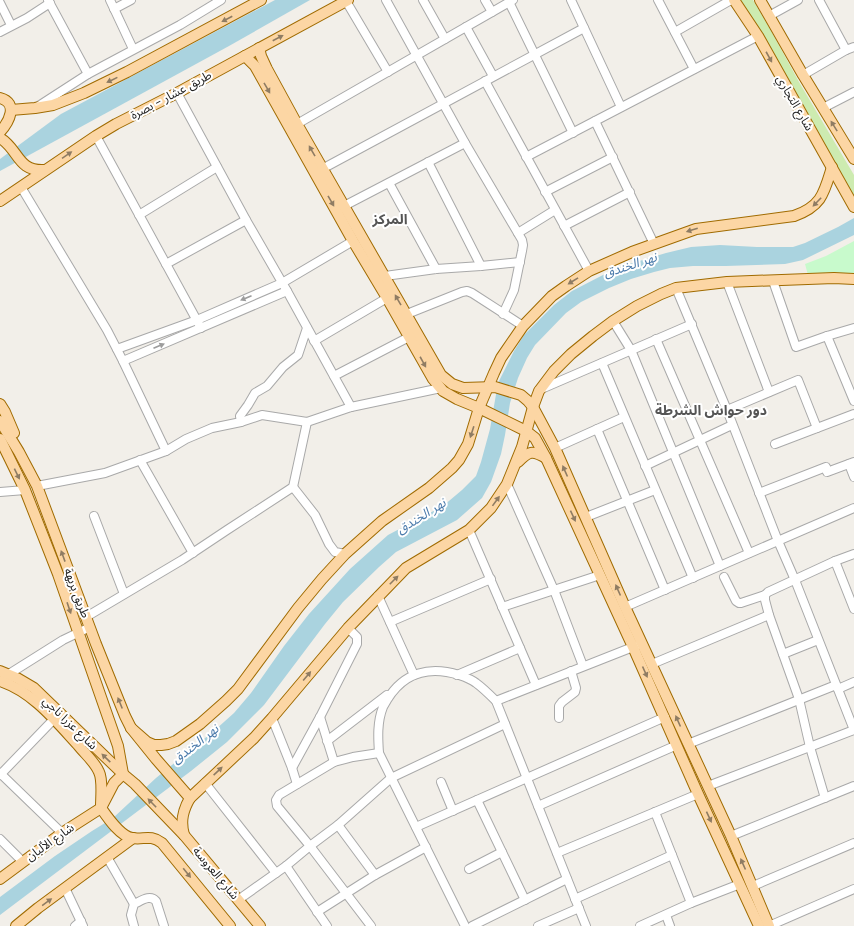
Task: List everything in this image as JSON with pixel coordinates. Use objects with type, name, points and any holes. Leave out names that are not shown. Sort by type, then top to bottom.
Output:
[{"type":"main road","points":[[11,110],[53,105],[84,93],[127,72],[261,0]]},
{"type":"main road","name":"شارع التجاري","points":[[732,0],[758,36],[854,207]]},
{"type":"main road","name":"شارع التجاري","points":[[760,0],[854,159]]},
{"type":"main road","name":"طريق عشار - بصرة","points":[[0,201],[116,124],[347,1]]},
{"type":"main road","points":[[259,48],[267,69],[344,206],[387,298],[405,318],[409,337],[433,379],[443,391],[526,431],[536,438],[600,575],[638,645],[652,664],[753,886],[769,926]]},
{"type":"main road","points":[[245,56],[255,66],[358,238],[385,276],[405,318],[441,375],[452,384],[462,388],[491,387],[521,395],[533,407],[555,448],[626,607],[638,645],[665,717],[698,794],[759,926]]},
{"type":"main road","points":[[0,98],[8,102],[11,110],[8,121],[0,132]]},
{"type":"main road","points":[[0,138],[10,146],[20,161],[29,168],[45,170]]},
{"type":"main road","points":[[131,728],[147,742],[154,745],[168,744],[200,724],[238,689],[298,608],[345,554],[382,521],[429,488],[459,460],[468,444],[479,408],[491,387],[501,358],[523,326],[552,296],[589,272],[632,252],[696,229],[794,216],[805,212],[820,199],[824,193],[832,167]]},
{"type":"main road","points":[[184,835],[182,826],[183,817],[185,807],[190,798],[254,738],[348,628],[378,596],[406,568],[469,530],[491,508],[507,484],[522,448],[539,391],[571,354],[613,321],[661,294],[676,288],[727,282],[834,278],[854,280]]},
{"type":"main road","points":[[0,404],[5,412],[17,442],[19,452]]},
{"type":"main road","name":"طريق بريهة","points":[[1,423],[19,452],[37,486],[90,627],[131,728],[190,798]]},
{"type":"main road","name":"طريق بريهة","points":[[0,439],[25,490],[58,574],[118,746],[123,774]]},
{"type":"main road","points":[[0,448],[9,458]]},
{"type":"main road","points":[[515,465],[527,454],[534,453],[546,458]]},
{"type":"main road","name":"شارع عزرا ناجي","points":[[5,672],[34,688],[135,784]]},
{"type":"main road","name":"شارع عزرا ناجي","points":[[0,681],[12,685],[28,695],[54,719],[98,771],[101,778],[102,808]]},
{"type":"main road","points":[[123,774],[114,783],[102,808],[107,817],[123,834],[127,837],[133,838]]},
{"type":"main road","name":"شارع العروسة","points":[[135,784],[184,835],[260,926]]},
{"type":"main road","name":"شارع الألبان","points":[[0,880],[62,833],[102,808]]},
{"type":"main road","points":[[16,926],[133,838]]},
{"type":"main road","name":"شارع العروسة","points":[[133,838],[157,839],[162,843],[230,926]]},
{"type":"main road","points":[[723,847],[732,840]]},
{"type":"street","points":[[110,0],[133,49]]},
{"type":"street","points":[[114,9],[131,0]]},
{"type":"street","points":[[35,108],[88,74],[221,0]]},
{"type":"street","points":[[386,0],[465,143],[522,240],[523,245],[514,290],[503,314]]},
{"type":"street","points":[[423,0],[445,39]]},
{"type":"street","points":[[485,0],[492,12]]},
{"type":"street","points":[[571,0],[621,107]]},
{"type":"street","points":[[658,0],[694,70]]},
{"type":"street","points":[[675,32],[732,0]]},
{"type":"street","points":[[769,16],[798,0]]},
{"type":"street","points":[[803,75],[851,50],[819,0]]},
{"type":"street","points":[[347,1],[388,72]]},
{"type":"street","points":[[297,124],[511,1],[534,55],[572,133]]},
{"type":"street","points":[[0,2],[10,25]]},
{"type":"street","points":[[0,32],[10,25],[26,18],[49,2],[88,74]]},
{"type":"street","points":[[466,27],[493,76]]},
{"type":"street","points":[[322,168],[584,28]]},
{"type":"street","points":[[526,157],[758,36]]},
{"type":"street","points":[[485,81],[589,272]]},
{"type":"street","points":[[177,92],[246,220],[351,407]]},
{"type":"street","points":[[823,108],[854,92]]},
{"type":"street","points":[[595,121],[654,244]]},
{"type":"street","points":[[96,136],[201,328]]},
{"type":"street","points":[[344,206],[465,143]]},
{"type":"street","points":[[545,192],[613,157]]},
{"type":"street","points":[[428,162],[481,266]]},
{"type":"street","points":[[139,215],[217,167]]},
{"type":"street","points":[[389,183],[436,269]]},
{"type":"street","points":[[21,187],[107,330],[166,451]]},
{"type":"street","points":[[564,226],[630,192]]},
{"type":"street","points":[[518,233],[555,210]]},
{"type":"street","points":[[166,264],[246,220]]},
{"type":"street","points":[[117,349],[197,320],[282,283],[358,238]]},
{"type":"street","points":[[385,276],[436,269],[520,262]]},
{"type":"street","points":[[773,281],[796,347],[854,328]]},
{"type":"street","points":[[727,282],[769,392]]},
{"type":"street","points":[[676,288],[727,410],[854,730],[708,786]]},
{"type":"street","points":[[405,318],[467,291],[523,326]]},
{"type":"street","points":[[123,361],[287,292]]},
{"type":"street","points":[[314,341],[387,298]]},
{"type":"street","points":[[613,321],[631,350],[720,566]]},
{"type":"street","points":[[539,391],[692,324]]},
{"type":"street","points":[[241,422],[240,416],[255,393],[267,386],[284,367],[298,355],[307,328]]},
{"type":"street","points":[[827,336],[854,402]]},
{"type":"street","points":[[334,376],[409,337]]},
{"type":"street","points":[[656,339],[749,553]]},
{"type":"street","points":[[602,363],[692,578]]},
{"type":"street","points":[[727,410],[798,380],[818,428]]},
{"type":"street","points":[[37,486],[105,473],[166,451],[186,439],[212,428],[241,422],[262,415],[307,422],[351,407],[440,388]]},
{"type":"street","points":[[775,444],[854,414]]},
{"type":"street","points":[[555,448],[624,417]]},
{"type":"street","points":[[86,616],[193,553],[293,487],[307,422]]},
{"type":"street","points":[[645,466],[732,425]]},
{"type":"street","points":[[597,429],[664,590]]},
{"type":"street","points":[[140,460],[193,553]]},
{"type":"street","points":[[759,493],[827,469],[852,463],[854,477]]},
{"type":"street","points":[[507,484],[554,590],[583,666]]},
{"type":"street","points":[[293,487],[315,515],[329,544],[335,552],[345,554]]},
{"type":"street","points":[[0,492],[25,490]]},
{"type":"street","points":[[586,517],[655,490]]},
{"type":"street","points":[[626,607],[854,508]]},
{"type":"street","points":[[94,516],[124,594]]},
{"type":"street","points":[[469,530],[536,685]]},
{"type":"street","points":[[724,577],[736,601],[741,603],[765,595],[768,592],[835,561],[854,554]]},
{"type":"street","points":[[835,561],[854,609]]},
{"type":"street","points":[[502,607],[600,575]]},
{"type":"street","points":[[390,622],[490,579]]},
{"type":"street","points":[[765,595],[769,615],[798,699],[825,798]]},
{"type":"street","points":[[378,596],[414,675]]},
{"type":"street","points":[[652,664],[769,615]]},
{"type":"street","points":[[5,672],[90,627]]},
{"type":"street","points":[[292,768],[320,717],[357,642],[357,637],[348,628]]},
{"type":"street","points":[[782,654],[818,640]]},
{"type":"street","points":[[496,702],[638,645]]},
{"type":"street","points":[[457,675],[520,648]]},
{"type":"street","points":[[328,741],[392,692],[402,682],[414,675],[431,671],[440,671],[467,678],[475,682],[496,702],[586,926]]},
{"type":"street","points":[[559,718],[559,706],[575,692],[576,688],[571,671]]},
{"type":"street","points":[[688,744],[798,699],[854,682]]},
{"type":"street","points":[[392,692],[383,707],[379,723],[379,753],[465,926]]},
{"type":"street","points":[[320,717],[334,762]]},
{"type":"street","points":[[416,827],[665,717]]},
{"type":"street","points":[[272,718],[297,784]]},
{"type":"street","points":[[54,719],[0,774],[62,833]]},
{"type":"street","points":[[238,900],[286,866],[338,825],[391,778],[505,724]]},
{"type":"street","points":[[538,806],[677,745]]},
{"type":"street","points":[[371,926],[347,893],[277,806],[276,800],[279,794],[334,762],[379,753]]},
{"type":"street","points":[[441,782],[453,811]]},
{"type":"street","points":[[205,783],[276,873]]},
{"type":"street","points":[[732,840],[854,786]]},
{"type":"street","points":[[557,853],[698,794]]},
{"type":"street","points":[[477,800],[525,900]]},
{"type":"street","points":[[655,812],[692,903]]},
{"type":"street","points":[[338,825],[375,874]]},
{"type":"street","points":[[0,839],[22,862]]},
{"type":"street","points":[[753,886],[854,843]]},
{"type":"street","points":[[317,912],[375,874],[426,847]]},
{"type":"street","points":[[469,869],[502,852]]},
{"type":"street","points":[[575,899],[672,854]]},
{"type":"street","points":[[107,857],[134,904],[131,915],[134,926]]},
{"type":"street","points":[[286,866],[327,926]]},
{"type":"street","points":[[472,926],[567,879]]},
{"type":"street","points":[[640,926],[740,884]]},
{"type":"street","points":[[65,888],[80,924]]},
{"type":"street","points":[[769,926],[854,889]]},
{"type":"street","points":[[134,904],[150,897],[153,898],[156,901],[164,926]]},
{"type":"street","points":[[538,926],[579,908]]},
{"type":"street","points":[[666,915],[670,926]]},
{"type":"green space","points":[[740,0],[753,0],[770,29],[799,82],[854,175],[854,197]]},
{"type":"green space","points":[[854,241],[854,273],[808,275],[805,264],[826,256]]},
{"type":"water","points":[[275,0],[310,0],[0,171],[0,159],[61,114]]},
{"type":"water","name":"نهر الخندق","points":[[854,218],[854,235],[803,260],[785,264],[670,268],[631,279],[609,288],[581,302],[566,313],[535,345],[527,358],[518,378],[510,403],[501,454],[491,482],[482,498],[457,520],[396,552],[379,567],[343,602],[264,705],[227,742],[191,771],[0,915],[0,897],[55,856],[113,818],[156,778],[234,713],[251,693],[284,646],[309,614],[350,569],[388,535],[443,506],[476,476],[490,429],[498,383],[524,335],[554,305],[572,291],[603,275],[626,265],[666,253],[691,247],[720,245],[793,247],[805,243]]},
{"type":"district","name":"المركز","points":[[390,219]]},
{"type":"district","name":"دور حواش الشرطة","points":[[711,410]]}]
